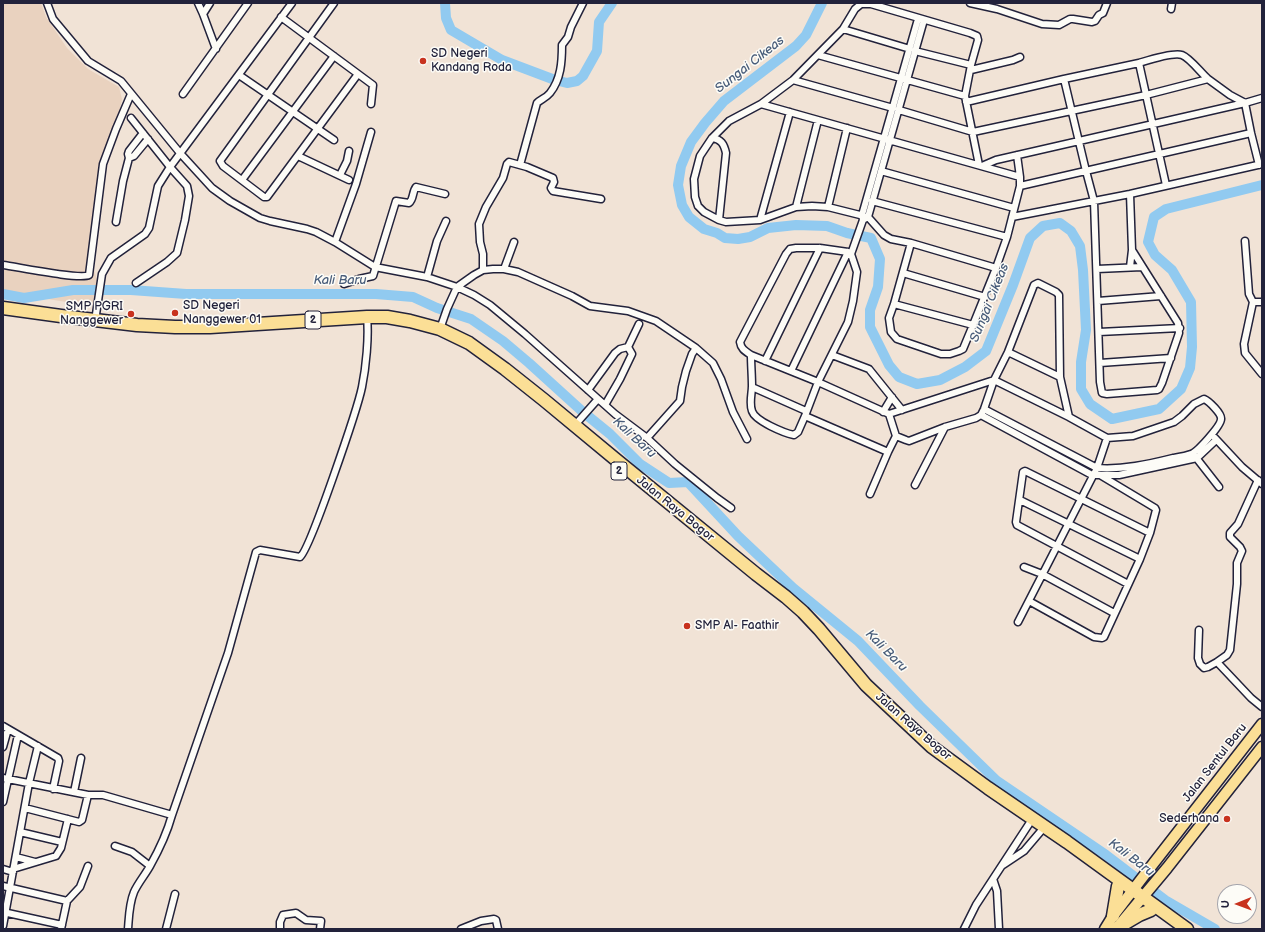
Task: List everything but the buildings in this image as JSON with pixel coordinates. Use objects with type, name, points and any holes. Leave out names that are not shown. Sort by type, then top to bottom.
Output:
[{"type":"highway","name":"Jalan Raya Bogor","points":[[3,308],[95,319],[136,331],[175,333],[218,332],[367,320],[386,317],[410,321],[440,329],[469,343],[499,364],[544,400],[578,422],[756,574],[786,597],[820,629],[866,685],[932,747],[1030,824],[1065,847],[1118,886],[1133,890]]},
{"type":"highway","name":"Jalan Raya Bogor","points":[[3,314],[95,319]]},
{"type":"highway","name":"Jalan Raya Bogor","points":[[367,320],[410,327],[434,334],[467,349],[502,374],[754,581],[784,603],[815,634],[861,689],[928,752],[1009,806],[1067,842],[1188,929]]},
{"type":"highway","points":[[1113,916],[1118,886]]},
{"type":"highway","name":"Jalan Raya Bogor","points":[[1143,898],[1151,910],[1176,929]]},
{"type":"highway","points":[[1112,929],[1151,910]]},
{"type":"main road","name":"Jalan Sentul Baru","points":[[1112,929],[1113,916],[1262,724]]},
{"type":"main road","points":[[1112,929],[1143,898],[1262,746]]},
{"type":"street","points":[[47,3],[53,19],[88,61],[121,81],[180,153],[212,188],[230,201],[260,218],[316,232],[375,267],[427,277],[474,295],[490,305],[605,405],[647,438],[674,464],[731,508]]},
{"type":"street","points":[[198,3],[216,49]]},
{"type":"street","points":[[203,14],[210,3]]},
{"type":"street","points":[[184,94],[248,3]]},
{"type":"street","points":[[334,3],[220,161],[222,166],[267,198],[316,129],[358,74]]},
{"type":"street","points":[[520,165],[538,103],[540,100],[549,95],[561,72],[562,45],[568,37],[571,27],[583,3]]},
{"type":"street","points":[[970,3],[998,6],[1042,24],[1059,25],[1073,19],[1092,22],[1095,21],[1099,15],[1103,13],[1107,3]]},
{"type":"street","points":[[95,319],[101,277],[111,258],[145,234],[149,228],[158,186],[180,153],[281,17],[288,4]]},
{"type":"street","points":[[980,166],[966,99],[971,68],[978,40],[977,36],[871,4],[861,4],[843,29],[793,80],[761,104],[729,120],[712,138],[700,156],[694,179],[694,187],[698,206],[704,212],[726,222],[760,220],[796,207],[828,207],[864,217],[891,239],[911,243],[996,268]]},
{"type":"street","points":[[281,17],[373,85],[371,104]]},
{"type":"street","points":[[791,371],[851,251],[860,229],[921,19]]},
{"type":"street","points":[[843,29],[971,68],[1013,60],[1020,57]]},
{"type":"street","points":[[818,55],[904,79],[966,99],[1139,63],[1169,55],[1180,55],[1186,58],[1208,79],[1230,95],[1245,103]]},
{"type":"street","points":[[242,180],[334,56]]},
{"type":"street","points":[[1139,63],[1166,185]]},
{"type":"street","points":[[239,75],[334,140]]},
{"type":"street","points":[[1064,79],[1078,142],[1094,201],[1101,390],[1102,393],[1106,394],[1159,389],[1180,333],[1178,323],[1132,250]]},
{"type":"street","points":[[793,80],[973,132],[1146,95],[1208,79]]},
{"type":"street","points":[[3,265],[72,276],[86,277],[89,275],[103,164],[131,94]]},
{"type":"street","points":[[980,166],[996,160],[1262,98]]},
{"type":"street","points":[[1012,217],[1130,194],[1260,164],[1251,133],[1245,103]]},
{"type":"street","points":[[761,104],[1020,177]]},
{"type":"street","points":[[760,220],[790,112]]},
{"type":"street","points":[[131,118],[187,186],[189,196],[177,253],[167,262],[136,282]]},
{"type":"street","points":[[796,207],[818,120]]},
{"type":"street","points":[[828,207],[847,128]]},
{"type":"street","points":[[335,242],[356,184],[370,132]]},
{"type":"street","points":[[116,222],[123,181],[129,158],[128,154],[130,148],[143,133]]},
{"type":"street","points":[[1020,186],[1251,133]]},
{"type":"street","points":[[712,138],[717,138],[720,141],[726,153],[719,220]]},
{"type":"street","points":[[129,158],[134,156],[148,139]]},
{"type":"street","points":[[864,217],[872,201],[881,171],[887,139]]},
{"type":"street","points":[[340,175],[347,162],[349,151]]},
{"type":"street","points":[[911,243],[889,318],[891,332],[897,339],[941,354],[950,354],[959,351],[963,349],[985,297],[1007,237],[1020,186],[1017,155]]},
{"type":"street","points":[[298,156],[349,180]]},
{"type":"street","points":[[483,270],[483,254],[480,242],[479,224],[486,207],[503,178],[509,162],[553,178],[554,182],[551,188],[553,191],[601,199]]},
{"type":"street","points":[[881,171],[1014,208]]},
{"type":"street","points":[[344,284],[358,279],[372,277],[396,201],[409,203],[412,201],[416,187],[445,194]]},
{"type":"street","points":[[1130,194],[1132,250],[1130,268]]},
{"type":"street","points":[[872,201],[1007,237]]},
{"type":"street","points":[[427,277],[437,241],[446,221]]},
{"type":"street","points":[[1245,241],[1249,296],[1253,302],[1244,344],[1245,353],[1262,374]]},
{"type":"street","points":[[504,269],[514,242]]},
{"type":"street","points":[[851,251],[820,248],[790,249],[740,342],[740,347],[751,355],[818,382],[886,413],[902,410],[994,380],[1069,417],[1107,438],[1133,436],[1167,425],[1182,416],[1194,404],[1204,399],[1221,415],[1221,422],[1195,456],[1121,468],[1097,468],[983,412]]},
{"type":"street","points":[[765,361],[820,248]]},
{"type":"street","points":[[751,355],[751,410],[754,416],[768,425],[794,435],[798,432],[818,382],[848,322],[853,301],[857,272],[851,251]]},
{"type":"street","points":[[1097,269],[1142,267]]},
{"type":"street","points":[[440,329],[457,288],[483,270],[504,269],[518,272],[572,296],[590,306],[628,312],[656,321],[696,348],[716,367],[733,412],[747,439]]},
{"type":"street","points":[[903,273],[985,297]]},
{"type":"street","points":[[892,397],[886,413],[896,436],[906,440],[976,418],[983,412],[994,380],[1008,352],[1034,285],[1038,283],[1059,295],[1060,377],[1069,417]]},
{"type":"street","points":[[1098,301],[1161,296]]},
{"type":"street","points":[[1253,302],[1262,302]]},
{"type":"street","points":[[894,304],[973,325]]},
{"type":"street","points":[[128,929],[130,906],[134,893],[137,885],[150,866],[168,828],[228,653],[256,552],[260,550],[300,557],[309,543],[332,481],[358,403],[368,332],[367,320]]},
{"type":"street","points":[[628,348],[639,324]]},
{"type":"street","points":[[1099,332],[1180,328]]},
{"type":"street","points":[[588,390],[615,353],[620,349],[628,348]]},
{"type":"street","points":[[605,405],[630,360],[632,354],[628,348]]},
{"type":"street","points":[[647,438],[680,401],[686,371],[692,354],[696,348]]},
{"type":"street","points":[[1008,352],[1060,377]]},
{"type":"street","points":[[832,355],[869,369],[902,410]]},
{"type":"street","points":[[1100,363],[1171,358]]},
{"type":"street","points":[[752,387],[888,452]]},
{"type":"street","points":[[578,422],[598,399]]},
{"type":"street","points":[[983,412],[1092,475],[1119,475],[1195,456],[1216,440]]},
{"type":"street","points":[[915,485],[945,427]]},
{"type":"street","points":[[1199,630],[1198,658],[1200,664],[1204,668],[1207,668],[1227,655],[1230,650],[1237,584],[1237,563],[1242,551],[1230,537],[1230,533],[1238,524],[1260,482],[1242,467],[1216,440],[1212,433]]},
{"type":"street","points":[[870,494],[896,436]]},
{"type":"street","points":[[1018,622],[1068,523],[1082,499],[1092,475],[1097,468],[1107,438]]},
{"type":"street","points":[[1195,456],[1219,487]]},
{"type":"street","points":[[1128,584],[1017,525],[1016,522],[1023,472],[1025,471],[1150,533]]},
{"type":"street","points":[[1029,601],[1094,637],[1102,638],[1104,636],[1140,559],[1150,533],[1155,508],[1100,475]]},
{"type":"street","points":[[1117,485],[1119,475]]},
{"type":"street","points":[[1020,500],[1140,559]]},
{"type":"street","points":[[1024,567],[1042,574],[1114,613]]},
{"type":"street","points":[[1217,662],[1251,698],[1262,707]]},
{"type":"street","points":[[3,747],[5,728],[58,759],[53,789]]},
{"type":"street","points":[[3,802],[5,779],[18,735]]},
{"type":"street","points":[[3,926],[4,912],[10,888],[29,783],[38,746]]},
{"type":"street","points":[[74,792],[81,758]]},
{"type":"street","points":[[5,779],[88,795],[103,795],[172,815]]},
{"type":"street","points":[[25,808],[81,821],[88,795]]},
{"type":"street","points":[[3,869],[13,870],[56,856],[59,852],[68,819]]},
{"type":"street","points":[[966,928],[976,905],[1030,824]]},
{"type":"street","points":[[1002,866],[1024,851],[1041,831]]},
{"type":"street","points":[[20,832],[62,842]]},
{"type":"street","points":[[114,846],[132,852],[150,866]]},
{"type":"street","points":[[16,857],[35,862]]},
{"type":"street","points":[[4,912],[61,927],[67,901],[80,887],[88,866]]},
{"type":"street","points":[[993,879],[997,891],[999,929]]},
{"type":"street","points":[[3,886],[67,901]]},
{"type":"street","points":[[166,929],[175,894]]},
{"type":"street","points":[[280,929],[280,922],[283,915],[296,913],[306,920],[321,921],[320,929]]},
{"type":"street","points":[[461,929],[481,921],[494,919],[496,920],[498,929]]},
{"type":"shaded area","points":[[3,3],[41,3],[46,17],[67,48],[88,69],[119,87],[122,99],[119,113],[100,161],[91,244],[92,263],[97,280],[92,306],[3,292]]},
{"type":"waterway","name":"Sungai Cikeas","points":[[445,3],[446,18],[451,30],[502,60],[567,83],[577,81],[583,76],[597,51],[599,22],[612,3]]},
{"type":"waterway","name":"Sungai Cikeas","points":[[822,3],[806,35],[796,46],[724,101],[691,142],[681,166],[678,185],[682,205],[689,217],[704,229],[717,233],[725,238],[738,239],[750,237],[768,228],[796,225],[827,226],[847,233],[871,238],[880,259],[878,287],[870,310],[870,327],[889,365],[899,377],[917,384],[940,380],[965,367],[986,351],[1013,285],[1030,238],[1043,226],[1060,223],[1071,231],[1080,246],[1083,270],[1086,330],[1081,362],[1081,389],[1090,404],[1112,419],[1159,409],[1181,389],[1190,368],[1192,347],[1191,302],[1172,270],[1155,255],[1148,242],[1154,217],[1166,209],[1262,185]]},
{"type":"waterway","name":"Kali Baru","points":[[3,294],[24,298],[73,290],[131,290],[186,294],[376,294],[413,297],[437,308],[471,319],[503,341],[529,363],[583,412],[610,434],[640,464],[669,483],[688,482],[738,536],[793,588],[858,641],[920,706],[997,781],[1106,855],[1165,900],[1215,929]]},
{"type":"place","name":"SD Negeri Kandang Roda","points":[[423,61]]},
{"type":"place","name":"SD Negeri Nanggewer 01","points":[[175,313]]},
{"type":"place","name":"SMP PGRI Nanggewer","points":[[131,314]]},
{"type":"place","name":"SMP Al- Faathir","points":[[687,626]]},
{"type":"place","name":"Sederhana","points":[[1227,819]]}]
